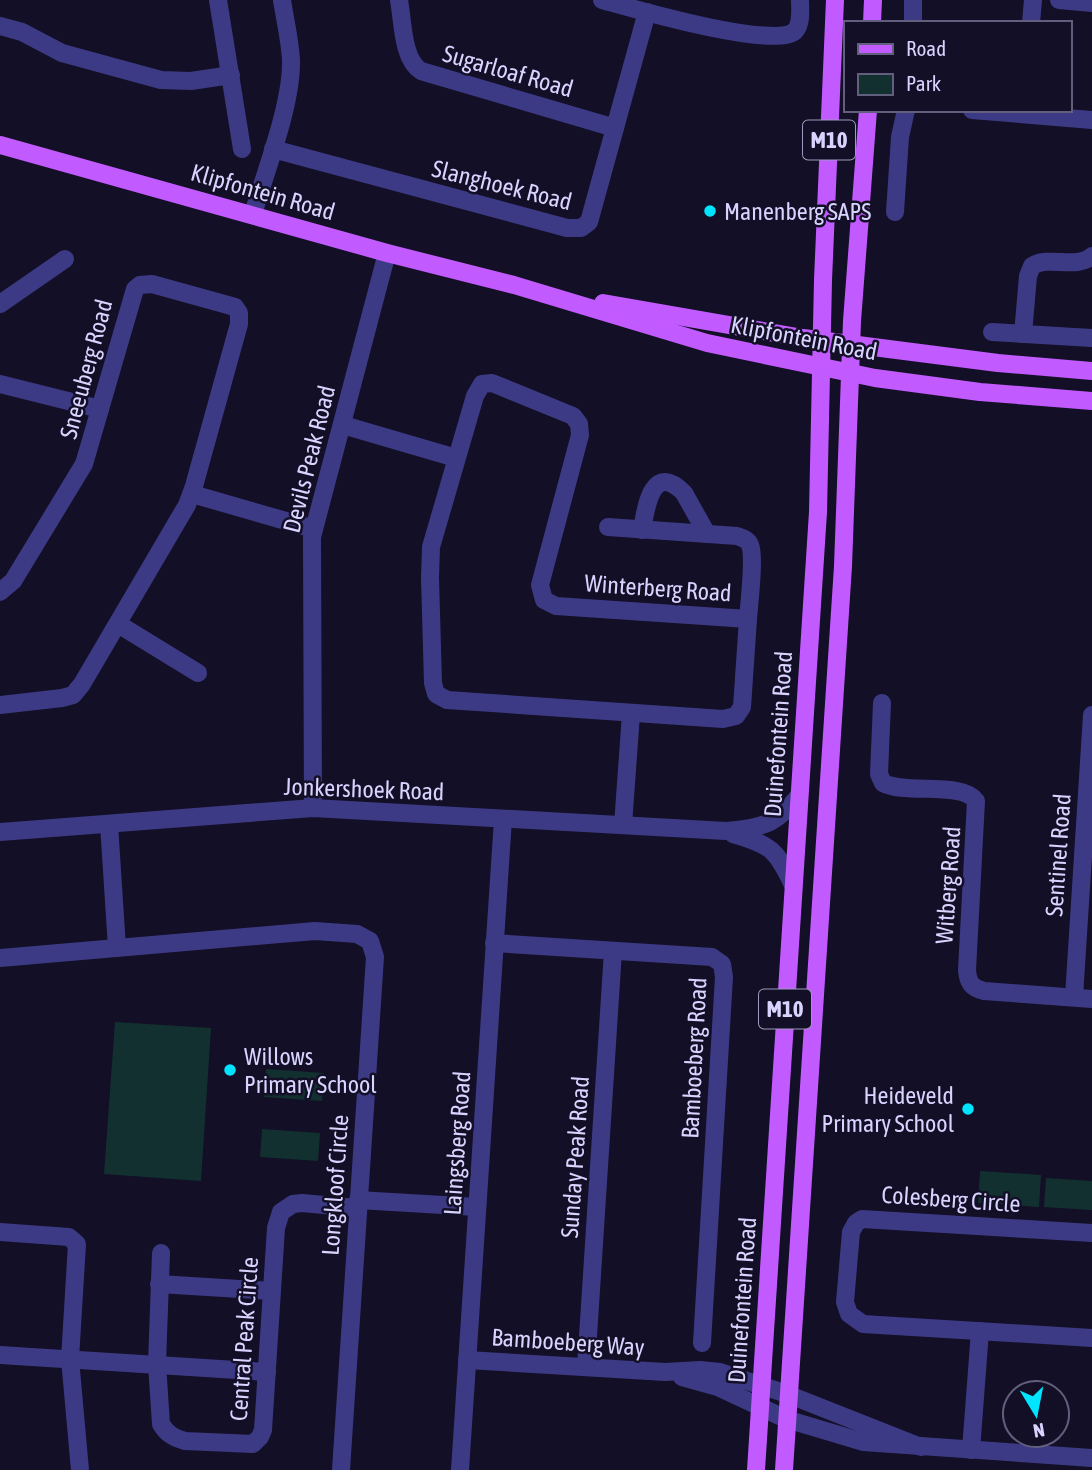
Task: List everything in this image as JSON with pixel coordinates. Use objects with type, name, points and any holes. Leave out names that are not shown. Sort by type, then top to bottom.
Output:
[{"type":"main road","name":"Duinefontein Road","points":[[756,1470],[818,512],[823,280],[835,0]]},
{"type":"main road","points":[[872,21],[873,0]]},
{"type":"main road","name":"Duinefontein Road","points":[[784,1470],[841,606],[851,342],[868,112]]},
{"type":"main road","name":"Klipfontein Road","points":[[0,145],[387,253],[514,285],[707,343],[822,368],[960,390],[1092,401]]},
{"type":"main road","name":"Klipfontein Road","points":[[514,285],[681,317],[823,340],[998,363],[1092,371]]},
{"type":"street","points":[[218,0],[242,149]]},
{"type":"street","points":[[253,214],[273,149],[290,71],[282,0]]},
{"type":"street","name":"Sugarloaf Road","points":[[399,0],[408,50],[414,67],[615,128]]},
{"type":"street","points":[[601,0],[710,29],[782,35],[798,28],[800,0]]},
{"type":"street","points":[[912,21],[913,0]]},
{"type":"street","points":[[1031,21],[1033,0]]},
{"type":"street","points":[[1059,0],[1092,3]]},
{"type":"street","name":"Slanghoek Road","points":[[273,149],[573,229],[584,226],[589,222],[647,12]]},
{"type":"street","points":[[0,26],[22,32],[62,53],[162,80],[191,81],[231,75]]},
{"type":"street","points":[[895,212],[900,138],[906,112]]},
{"type":"street","points":[[1024,112],[1092,120]]},
{"type":"street","name":"Devils Peak Road","points":[[313,808],[311,546],[387,253]]},
{"type":"street","points":[[1023,334],[1028,276],[1032,266],[1044,262],[1083,262],[1092,256]]},
{"type":"street","points":[[0,304],[65,259]]},
{"type":"street","name":"Sneeuberg Road","points":[[0,592],[13,581],[80,471],[90,446],[132,295],[140,285],[152,284],[235,307],[239,313],[239,324],[192,494],[118,624],[73,695],[0,705]]},
{"type":"street","points":[[992,332],[1092,338]]},
{"type":"street","name":"Winterberg Road","points":[[492,383],[573,416],[579,424],[580,435],[540,584],[544,600],[556,606],[748,619],[742,707],[736,716],[723,719],[631,714],[447,700],[436,694],[433,683],[431,547],[479,387],[492,383]]},
{"type":"street","points":[[0,384],[100,410]]},
{"type":"street","points":[[343,425],[456,458]]},
{"type":"street","points":[[642,530],[649,493],[664,483],[679,488],[684,493],[707,534]]},
{"type":"street","points":[[192,494],[314,529]]},
{"type":"street","points":[[608,527],[737,536],[745,539],[751,547],[748,619]]},
{"type":"street","points":[[118,624],[198,673]]},
{"type":"street","name":"Witberg Road","points":[[883,703],[879,774],[883,783],[896,788],[962,792],[973,796],[976,801],[967,970],[969,982],[984,991],[1083,998]]},
{"type":"street","points":[[623,825],[631,714]]},
{"type":"street","name":"Sentinel Road","points":[[1083,998],[1092,715]]},
{"type":"street","name":"Jonkershoek Road","points":[[0,832],[313,808],[726,831],[752,828],[776,820],[799,797]]},
{"type":"street","name":"Laingsberg Road","points":[[460,1470],[503,819]]},
{"type":"street","points":[[108,824],[117,948]]},
{"type":"street","name":"Jonkershoek Road","points":[[726,831],[766,845],[776,853],[793,885]]},
{"type":"street","name":"Longkloof Circle","points":[[0,958],[315,931],[357,934],[370,941],[375,957],[341,1470]]},
{"type":"street","name":"Bamboeberg Road","points":[[494,943],[712,957],[719,960],[724,968],[702,1343]]},
{"type":"street","name":"Sunday Peak Road","points":[[586,1367],[613,951]]},
{"type":"street","name":"Central Peak Circle","points":[[161,1253],[157,1364],[159,1414],[166,1432],[185,1441],[246,1446],[256,1441],[263,1430],[276,1228],[281,1212],[293,1204],[302,1203],[358,1204]]},
{"type":"street","points":[[358,1204],[477,1207]]},
{"type":"street","name":"Colesberg Circle","points":[[1092,1233],[870,1218],[859,1220],[850,1232],[845,1301],[852,1318],[863,1324],[1092,1338]]},
{"type":"street","points":[[0,1232],[69,1237],[75,1240],[78,1248],[70,1359],[80,1470]]},
{"type":"street","points":[[159,1284],[272,1291]]},
{"type":"street","points":[[971,1450],[979,1331]]},
{"type":"street","points":[[0,1355],[267,1371]]},
{"type":"street","name":"Bamboeberg Way","points":[[467,1360],[665,1372],[712,1371],[787,1394],[921,1447]]},
{"type":"street","name":"Bamboeberg Way","points":[[665,1372],[718,1387],[786,1419],[863,1442],[1092,1458]]},
{"type":"green space","points":[[115,1022],[211,1028],[201,1181],[104,1174]]},
{"type":"green space","points":[[266,1069],[324,1073],[322,1101],[264,1097]]},
{"type":"green space","points":[[262,1129],[320,1133],[318,1161],[260,1157]]},
{"type":"green space","points":[[980,1171],[1041,1175],[1039,1207],[978,1203]]},
{"type":"green space","points":[[1046,1178],[1092,1181],[1092,1210],[1044,1207]]},
{"type":"place","name":"Manenberg SAPS","points":[[710,211]]},
{"type":"place","name":"Willows Primary School","points":[[230,1070]]},
{"type":"place","name":"Heideveld Primary School","points":[[968,1109]]}]
